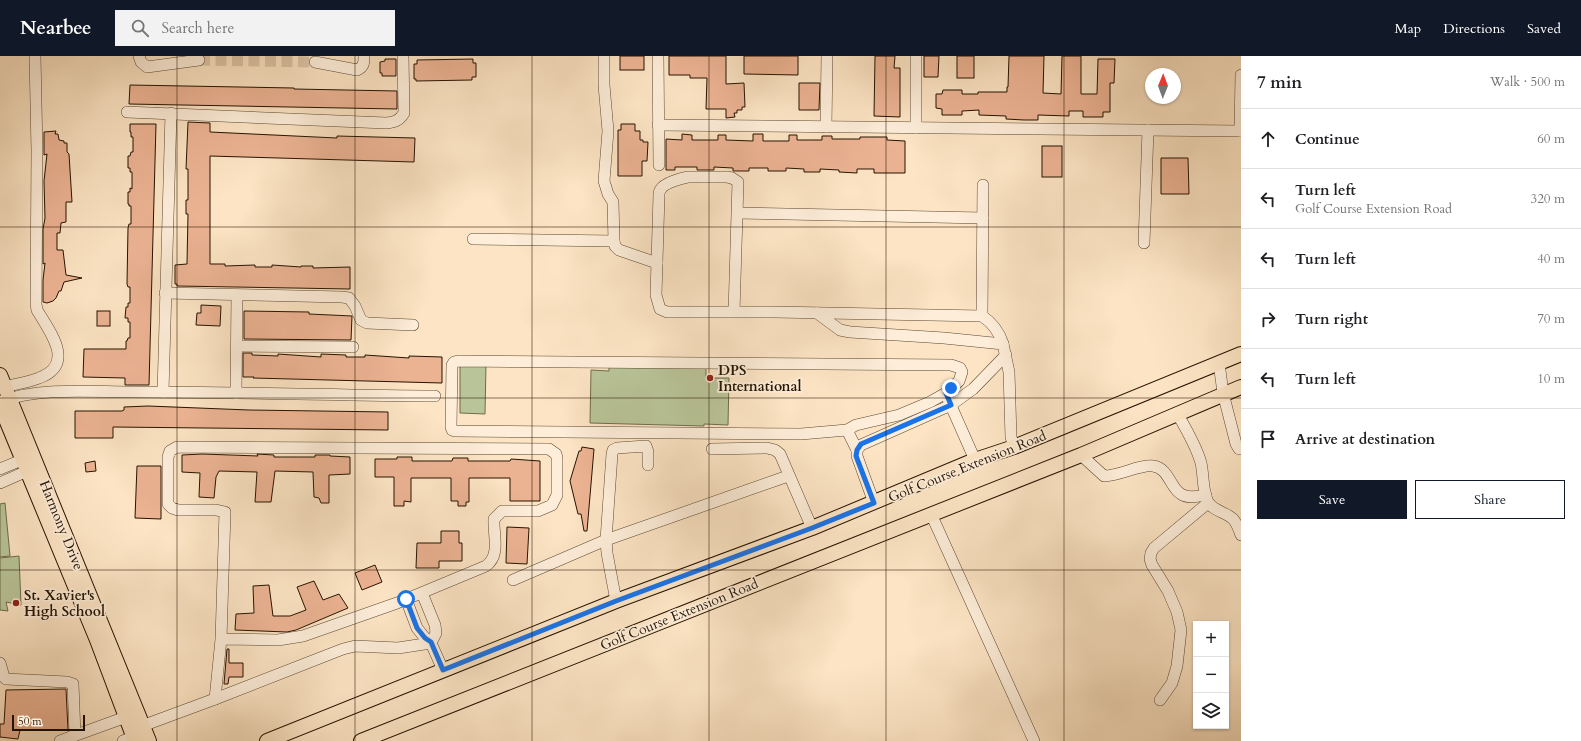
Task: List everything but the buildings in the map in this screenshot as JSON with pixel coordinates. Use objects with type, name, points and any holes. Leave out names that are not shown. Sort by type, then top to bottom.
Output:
[{"type":"main road","name":"Golf Course Extension Road","points":[[267,741],[616,601],[812,528],[975,460],[1014,447],[1241,354]]},
{"type":"main road","name":"Golf Course Extension Road","points":[[360,741],[1081,455],[1223,393],[1241,387]]},
{"type":"main road","name":"Harmony Drive","points":[[3,392],[126,717],[138,737]]},
{"type":"main road","name":"Harmony Drive","points":[[31,463],[107,635],[138,737]]},
{"type":"main road","points":[[138,737],[158,741]]},
{"type":"street","points":[[3,392],[51,373],[56,368],[58,356],[56,344],[37,310],[36,304],[37,143],[35,56]]},
{"type":"street","points":[[139,56],[141,62],[147,67],[199,60]]},
{"type":"street","points":[[315,62],[357,70],[362,68],[364,64],[364,56]]},
{"type":"street","points":[[127,112],[395,122],[401,119],[404,113],[404,56]]},
{"type":"street","points":[[604,56],[604,85],[608,131],[604,175],[606,187],[613,202],[614,208],[615,246],[618,250],[657,263]]},
{"type":"street","points":[[658,56],[658,165]]},
{"type":"street","points":[[826,127],[827,56]]},
{"type":"street","points":[[916,56],[916,128]]},
{"type":"street","points":[[658,125],[1241,131],[1241,75]]},
{"type":"street","points":[[163,392],[171,113]]},
{"type":"street","points":[[1144,243],[1148,130]]},
{"type":"street","points":[[734,312],[738,182],[732,178],[688,177],[664,186],[661,189],[659,196],[656,295],[660,309],[667,312],[982,316],[991,322],[1000,335],[1006,355],[1011,395],[1011,437],[1014,447]]},
{"type":"street","points":[[982,316],[983,185]]},
{"type":"street","points":[[738,213],[983,218]]},
{"type":"street","points":[[473,239],[614,241]]},
{"type":"street","points":[[166,293],[342,297],[349,298],[361,320],[367,324],[413,325]]},
{"type":"street","points":[[236,393],[238,295]]},
{"type":"street","points":[[817,313],[840,330],[850,332],[944,338],[1002,344]]},
{"type":"street","points":[[237,346],[352,347]]},
{"type":"street","points":[[874,503],[856,456],[857,450],[861,444],[951,405],[973,389],[1006,355]]},
{"type":"street","points":[[466,361],[952,365],[960,368],[962,372],[959,381],[946,393],[930,402],[900,415],[856,425],[847,430],[801,434],[455,431],[452,430],[451,427],[452,365],[454,362],[466,361]]},
{"type":"street","points":[[1219,363],[1223,393],[1236,444],[1238,449],[1241,449]]},
{"type":"street","points":[[3,392],[163,392],[435,396]]},
{"type":"street","points":[[946,393],[975,460]]},
{"type":"street","points":[[1177,413],[1194,444],[1201,463],[1207,499],[1213,508],[1227,514],[1234,520],[1241,536]]},
{"type":"street","points":[[865,424],[872,439]]},
{"type":"street","points":[[847,430],[857,450]]},
{"type":"street","points":[[616,601],[609,568],[606,540],[613,450],[617,448],[646,446],[648,452],[648,465]]},
{"type":"street","points":[[215,700],[221,639],[225,512],[216,510],[178,510],[172,508],[168,504],[168,457],[170,451],[177,447],[549,449],[556,454],[558,458],[557,495],[552,505],[538,511],[502,511],[494,519],[495,555],[492,561],[486,566],[401,601],[291,639],[221,639]]},
{"type":"street","points":[[712,448],[767,448],[775,450],[780,454],[788,476],[812,528]]},
{"type":"street","points":[[1081,455],[1104,476],[1112,476],[1147,466],[1154,466],[1164,471],[1180,494],[1207,499]]},
{"type":"street","points":[[0,469],[31,463]]},
{"type":"street","points":[[0,483],[31,463]]},
{"type":"street","points":[[513,580],[606,540],[788,476]]},
{"type":"street","points":[[1160,700],[1172,683],[1177,666],[1180,630],[1177,612],[1168,591],[1152,565],[1150,559],[1151,553],[1154,548],[1207,499]]},
{"type":"street","points":[[931,514],[1034,741]]},
{"type":"street","points":[[422,593],[435,625],[436,633],[431,642]]},
{"type":"street","points":[[401,601],[417,628],[425,638],[431,642],[443,670]]},
{"type":"street","points":[[138,737],[215,700],[342,649],[356,646],[398,648],[431,642]]},
{"type":"street","points":[[0,663],[6,679],[67,682],[73,684],[75,735]]},
{"type":"street","points":[[60,741],[126,717]]},
{"type":"green space","points":[[460,364],[486,364],[485,414],[460,413]]},
{"type":"green space","points":[[609,365],[706,366],[706,378],[729,378],[728,425],[704,424],[704,426],[590,423],[591,370],[609,371]]},
{"type":"green space","points":[[5,503],[10,556],[0,557],[0,504]]},
{"type":"green space","points":[[19,556],[21,605],[6,602],[8,611],[0,610],[0,558]]},
{"type":"tunnel","points":[[199,60],[315,62]]},
{"type":"place","name":"DPS International","points":[[710,378]]},
{"type":"place","name":"St. Xavier's High School","points":[[16,603]]},
{"type":"route","points":[[406,599],[417,628],[425,638],[431,642],[443,670],[616,601],[812,528],[874,503],[856,456],[857,450],[861,444],[951,405],[946,393],[951,388]]}]
